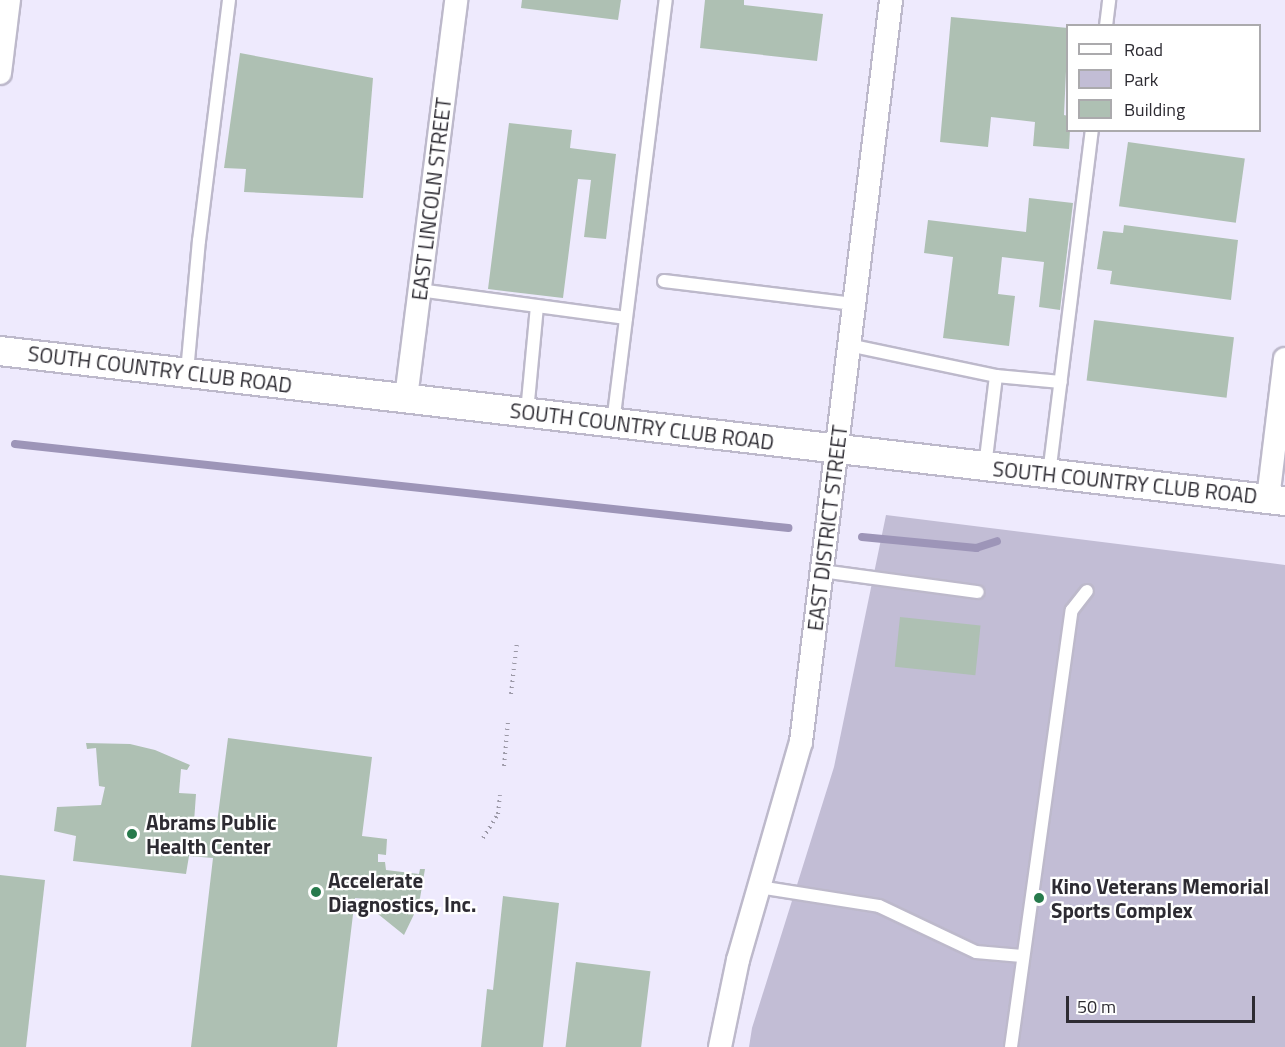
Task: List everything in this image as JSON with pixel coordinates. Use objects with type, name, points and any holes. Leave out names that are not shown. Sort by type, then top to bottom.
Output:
[{"type":"street","points":[[0,73],[9,0]]},
{"type":"street","name":"EAST LINCOLN STREET","points":[[406,398],[456,0]]},
{"type":"street","name":"EAST DISTRICT STREET","points":[[720,1047],[738,960],[801,742],[891,0]]},
{"type":"street","name":"SOUTH COUNTRY CLUB ROAD","points":[[0,351],[1276,500]]},
{"type":"street","points":[[1276,500],[1285,359]]},
{"type":"lane","points":[[187,372],[199,241],[229,0]]},
{"type":"lane","points":[[613,423],[666,0]]},
{"type":"lane","points":[[1106,24],[1109,0]]},
{"type":"lane","points":[[1049,474],[1092,132]]},
{"type":"lane","points":[[664,281],[854,304]]},
{"type":"lane","points":[[419,290],[626,318]]},
{"type":"lane","points":[[526,412],[537,306]]},
{"type":"lane","points":[[849,345],[996,376],[1061,382]]},
{"type":"lane","points":[[985,466],[996,376]]},
{"type":"lane","points":[[822,571],[978,592]]},
{"type":"lane","points":[[1011,1047],[1072,610],[1087,591]]},
{"type":"lane","points":[[759,887],[879,906],[976,952],[1022,956]]},
{"type":"path","points":[[511,694],[518,641]]},
{"type":"path","points":[[504,766],[508,722]]},
{"type":"path","points":[[483,838],[498,814],[500,795]]},
{"type":"green space","name":"Kino Veterans Memorial Sports Complex","points":[[886,515],[1285,565],[1285,1047],[749,1047],[752,1028],[834,767]]},
{"type":"building","points":[[522,0],[621,0],[618,20],[521,8]]},
{"type":"building","points":[[705,0],[744,0],[744,5],[823,14],[817,61],[700,48]]},
{"type":"building","points":[[951,17],[1066,28],[1064,115],[1066,116],[1066,132],[1070,132],[1069,149],[1033,146],[1035,122],[991,117],[988,147],[940,142]]},
{"type":"building","points":[[240,53],[373,78],[363,198],[244,192],[246,169],[224,168]]},
{"type":"building","points":[[509,123],[572,130],[570,148],[616,154],[606,239],[584,237],[591,180],[578,179],[563,298],[488,289]]},
{"type":"building","points":[[1128,142],[1245,158],[1236,223],[1119,206]]},
{"type":"building","points":[[1029,198],[1073,203],[1060,310],[1039,307],[1044,262],[1002,257],[998,294],[1015,296],[1009,346],[943,338],[953,257],[924,253],[928,220],[1026,232]]},
{"type":"building","points":[[1124,225],[1238,240],[1231,300],[1110,284],[1112,271],[1097,269],[1103,231],[1123,233]]},
{"type":"building","points":[[1094,320],[1234,337],[1227,398],[1087,381]]},
{"type":"building","points":[[900,617],[981,625],[975,675],[895,667]]},
{"type":"building","name":"Accelerate Diagnostics, Inc.","points":[[228,738],[372,757],[362,836],[387,839],[386,855],[378,854],[378,862],[385,862],[386,870],[419,874],[420,869],[425,869],[419,904],[404,935],[378,914],[380,900],[355,898],[337,1047],[191,1047],[213,858],[189,856],[186,874],[73,861],[76,836],[54,831],[57,807],[101,805],[105,787],[99,786],[96,748],[87,749],[86,743],[130,744],[155,750],[190,765],[187,770],[181,769],[179,793],[196,794],[194,822],[217,823]]},
{"type":"building","points":[[0,875],[45,880],[26,1047],[0,1047]]},
{"type":"building","points":[[503,896],[559,903],[543,1047],[481,1047],[487,989],[493,990]]},
{"type":"building","points":[[576,962],[650,971],[641,1047],[566,1047]]},
{"type":"waterway","points":[[15,444],[788,528]]},
{"type":"waterway","points":[[862,537],[976,548],[997,541]]},
{"type":"place","name":"Abrams Public Health Center","points":[[132,834]]},
{"type":"place","name":"Accelerate Diagnostics, Inc.","points":[[316,892]]},
{"type":"place","name":"Kino Veterans Memorial Sports Complex","points":[[1039,898]]}]
